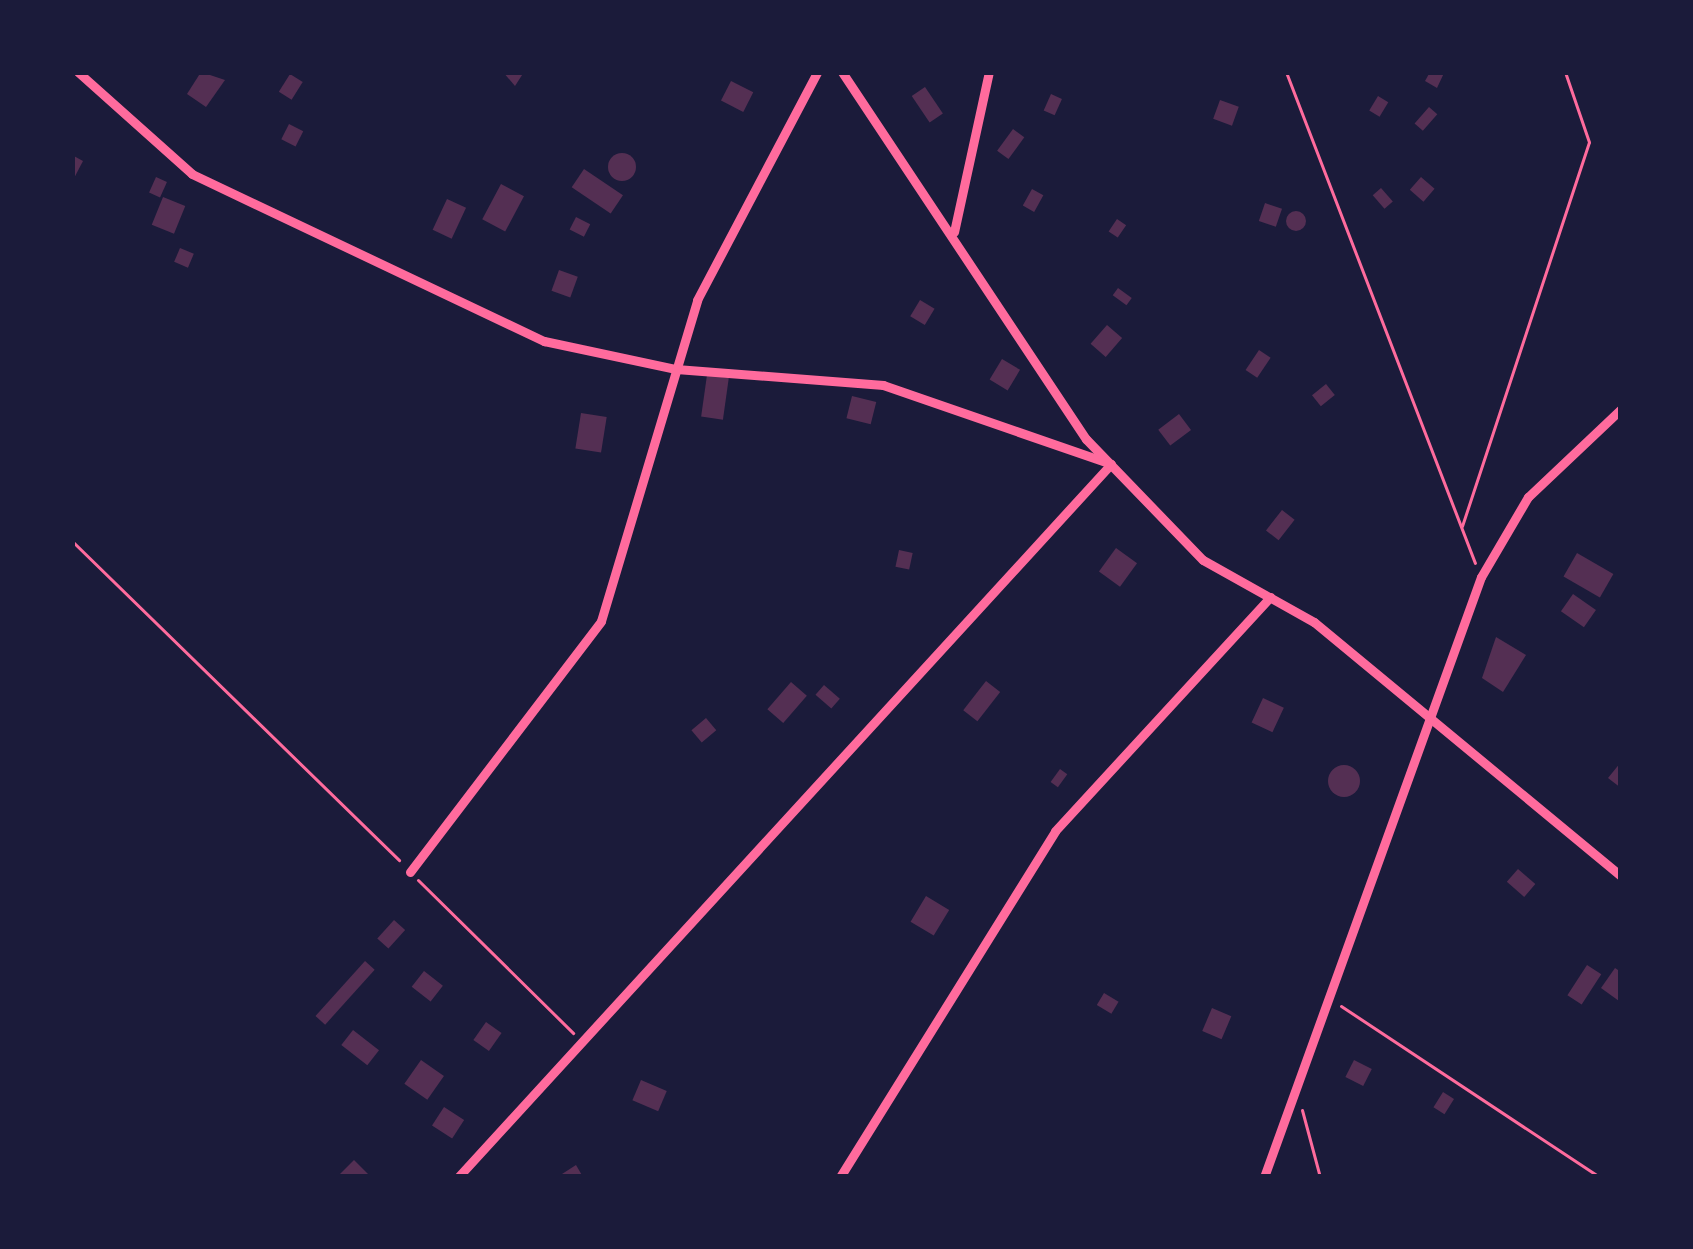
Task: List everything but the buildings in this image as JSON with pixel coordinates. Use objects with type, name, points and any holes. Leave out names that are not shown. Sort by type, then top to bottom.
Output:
[{"type":"street","points":[[78,72],[192,174],[544,341],[676,369],[883,385],[1111,464]]},
{"type":"street","points":[[410,872],[601,621],[697,300],[817,72]]},
{"type":"street","points":[[842,72],[1111,464],[1203,560],[1270,597],[1435,722],[1621,876]]},
{"type":"street","points":[[954,232],[989,72]]},
{"type":"street","points":[[1264,1177],[1435,722],[1481,577],[1528,497],[1621,409]]},
{"type":"street","points":[[458,1177],[1111,464]]},
{"type":"street","points":[[840,1177],[1055,831],[1270,597]]},
{"type":"path","points":[[1286,72],[1481,577]]},
{"type":"path","points":[[1462,527],[1589,142],[1565,72]]},
{"type":"path","points":[[72,541],[583,1043]]},
{"type":"path","points":[[1330,998],[1599,1177]]},
{"type":"path","points":[[1300,1078],[1320,1177]]}]
